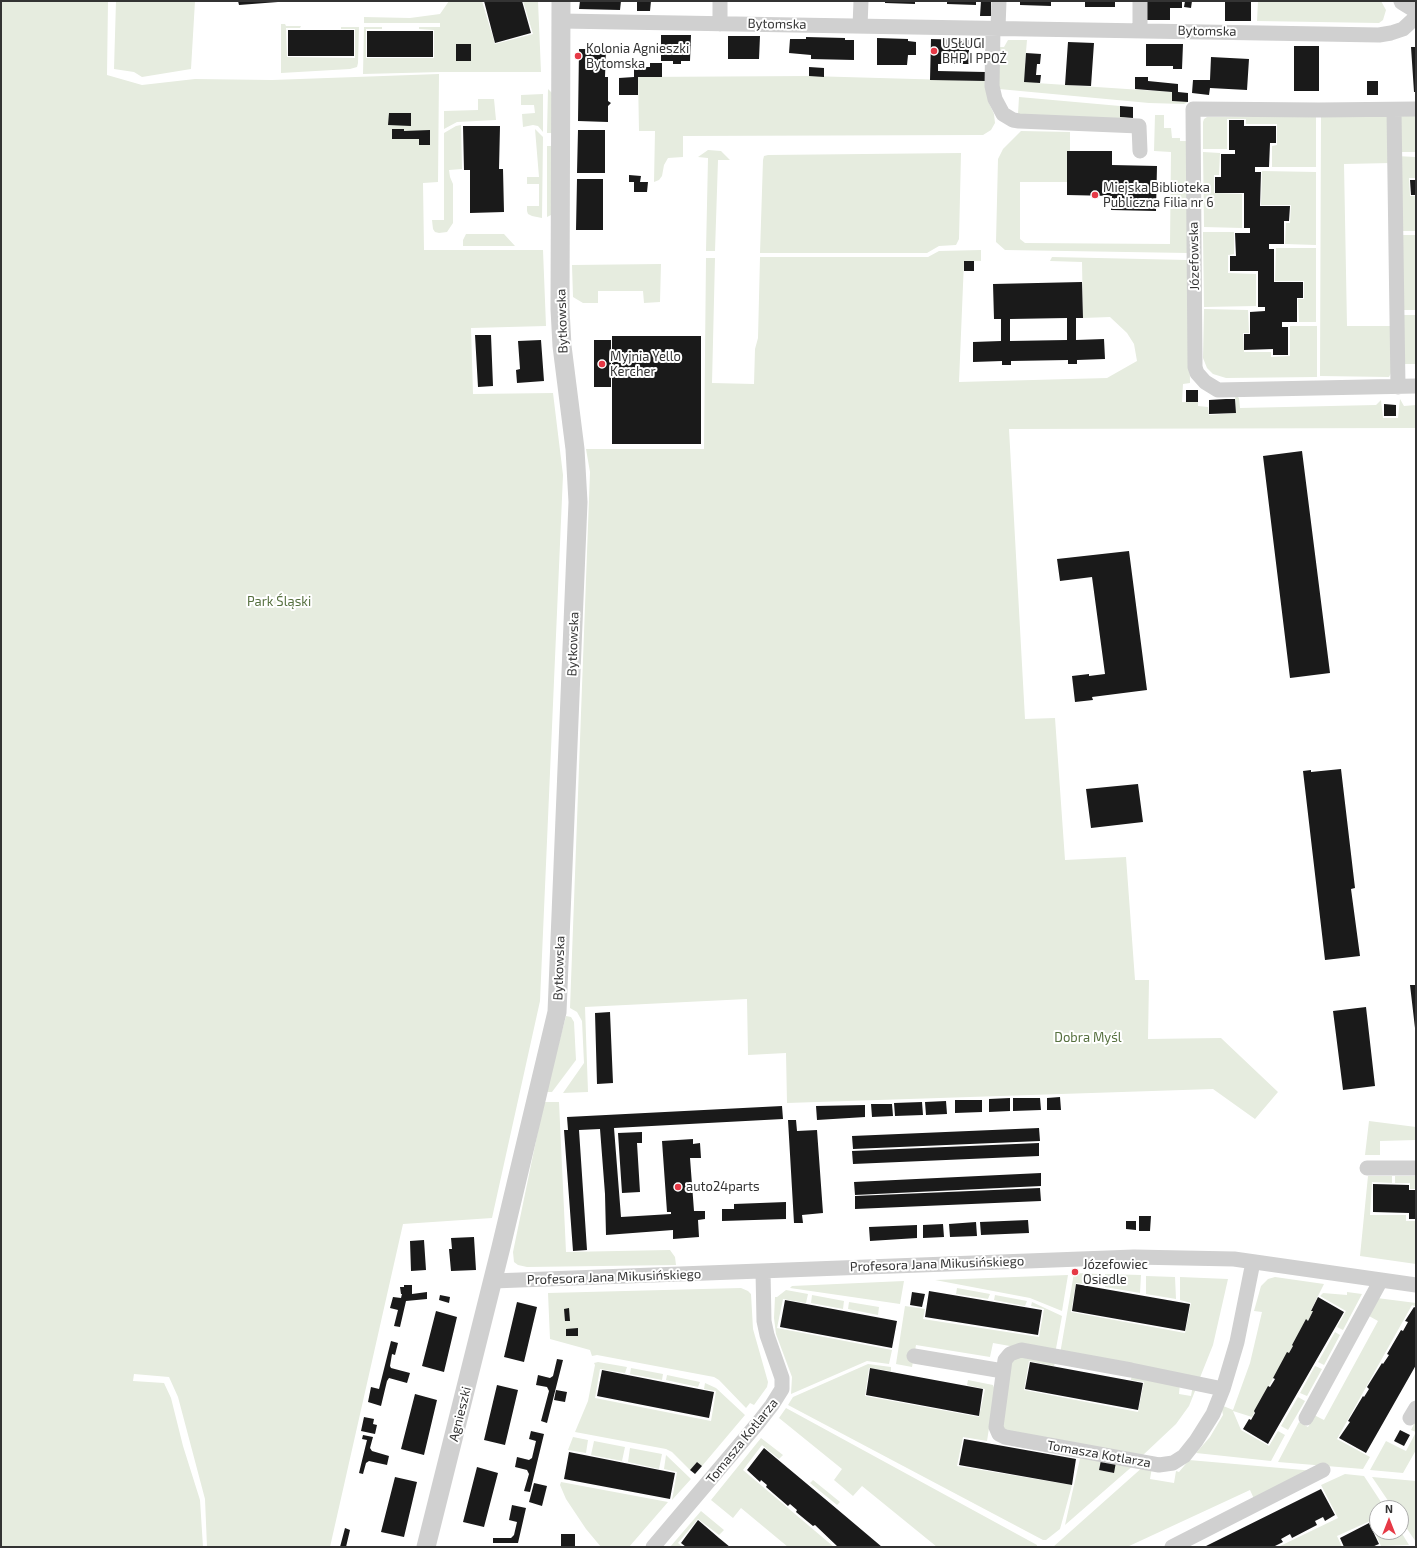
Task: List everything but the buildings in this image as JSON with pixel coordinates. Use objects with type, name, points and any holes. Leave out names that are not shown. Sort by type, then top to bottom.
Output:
[{"type":"street","name":"Bytkowska","points":[[493,1281],[557,1012],[578,502],[575,449],[562,346],[560,309],[561,1]]},
{"type":"street","points":[[720,1],[720,24]]},
{"type":"street","points":[[860,26],[861,1]]},
{"type":"street","points":[[999,1],[992,86],[995,99],[1003,114],[1013,120],[1019,121],[1139,126],[1140,151]]},
{"type":"street","points":[[1140,1],[1140,30]]},
{"type":"street","points":[[1403,1],[1416,9]]},
{"type":"street","name":"Bytomska","points":[[561,21],[1378,35],[1403,29],[1416,17]]},
{"type":"street","name":"Józefowska","points":[[1416,109],[1193,109],[1196,373],[1205,382],[1218,390],[1416,386]]},
{"type":"street","points":[[1394,110],[1398,387]]},
{"type":"street","points":[[1366,1168],[1416,1168]]},
{"type":"street","name":"Profesora Jana Mikusińskiego","points":[[493,1281],[1111,1257],[1213,1258],[1253,1262],[1416,1285]]},
{"type":"street","name":"Tomasza Kotlarza","points":[[1223,1389],[1132,1370],[1021,1350],[1010,1354],[1005,1360],[996,1427],[999,1434],[1005,1437],[1159,1465],[1173,1463],[1184,1456],[1196,1441],[1213,1414],[1223,1389],[1237,1342],[1253,1262]]},
{"type":"street","name":"Tomasza Kotlarza","points":[[653,1547],[758,1423],[782,1389],[782,1378],[767,1335],[764,1321],[763,1271]]},
{"type":"street","points":[[1306,1418],[1381,1280]]},
{"type":"street","name":"Agnieszki","points":[[426,1547],[493,1281]]},
{"type":"street","points":[[914,1356],[1003,1371]]},
{"type":"street","points":[[1172,1547],[1323,1470]]},
{"type":"green space","name":"Park Śląski","points":[[1,1],[108,1],[107,75],[142,85],[195,79],[272,80],[439,74],[438,182],[423,183],[424,250],[543,250],[546,326],[471,328],[473,394],[553,393],[563,475],[540,1001],[492,1218],[403,1224],[330,1547],[207,1547],[205,1499],[178,1397],[169,1377],[134,1374],[133,1381],[164,1383],[171,1398],[183,1446],[200,1500],[203,1547],[1,1547]]},
{"type":"green space","points":[[116,1],[195,1],[191,69],[142,77],[134,72],[114,69]]},
{"type":"green space","points":[[449,1],[482,1],[495,44],[533,34],[523,1],[538,1],[541,72],[363,74],[364,27],[382,27],[382,29],[366,29],[366,58],[434,58],[434,30],[419,29],[419,27],[440,27],[440,23],[364,23],[364,17],[410,18],[440,14]]},
{"type":"green space","points":[[1258,1],[1381,1],[1386,10],[1383,20],[1379,23],[1257,21]]},
{"type":"green space","points":[[281,24],[285,24],[286,26],[301,26],[300,28],[286,28],[287,57],[355,58],[355,29],[341,29],[341,27],[359,27],[357,67],[350,69],[281,73]]},
{"type":"green space","points":[[1008,40],[1027,40],[1025,63],[1036,83],[1172,92],[1172,101],[1188,102],[1184,104],[1149,103],[999,89],[998,47],[1004,47]]},
{"type":"green space","points":[[809,76],[985,81],[989,103],[994,114],[995,123],[991,130],[983,135],[683,136],[683,157],[668,158],[664,165],[662,176],[659,180],[654,182],[655,131],[639,131],[638,77]]},
{"type":"green space","points":[[548,89],[552,93],[552,133],[547,133]]},
{"type":"green space","points":[[543,94],[543,132],[538,126],[533,125],[523,127],[522,114],[535,113],[534,105],[521,105],[521,95]]},
{"type":"green space","points":[[1019,97],[1120,106],[1121,117],[1127,118],[1127,120],[1018,114]]},
{"type":"green space","points":[[478,99],[494,99],[496,120],[457,122],[444,129],[444,111],[478,110]]},
{"type":"green space","points":[[1155,115],[1164,115],[1164,128],[1171,128],[1172,138],[1180,138],[1180,141],[1188,141],[1188,253],[1005,250],[996,242],[998,159],[1003,149],[1021,131],[1070,132],[1070,151],[1067,151],[1067,182],[1020,182],[1020,239],[1025,243],[1170,244],[1171,152],[1154,151]]},
{"type":"green space","points":[[1416,115],[1416,152],[1397,152],[1396,116]]},
{"type":"green space","points":[[1391,116],[1391,163],[1344,164],[1347,326],[1391,326],[1395,365],[1389,377],[1320,376],[1321,117]]},
{"type":"green space","points":[[1207,117],[1316,117],[1316,167],[1272,167],[1272,146],[1277,145],[1277,124],[1246,124],[1246,119],[1227,119],[1227,149],[1203,149],[1203,122]]},
{"type":"green space","points":[[461,125],[462,169],[449,170],[453,184],[453,223],[447,232],[439,233],[435,232],[433,229],[432,220],[444,220],[444,133],[456,126]]},
{"type":"green space","points":[[535,129],[543,137],[542,218],[532,216],[528,214],[527,211],[527,206],[539,206],[539,184],[527,184],[527,177],[539,177]]},
{"type":"green space","points":[[547,146],[552,146],[551,215],[547,217]]},
{"type":"green space","points":[[708,150],[721,151],[730,160],[718,160],[715,251],[706,251],[708,158],[698,157]]},
{"type":"green space","points":[[1203,152],[1220,153],[1219,175],[1214,175],[1214,193],[1242,194],[1242,228],[1204,227]]},
{"type":"green space","points":[[961,153],[959,239],[956,245],[939,246],[927,253],[760,253],[764,156]]},
{"type":"green space","points":[[1397,156],[1415,157],[1415,178],[1409,178],[1410,196],[1416,196],[1416,231],[1399,231]]},
{"type":"green space","points":[[1262,171],[1316,172],[1316,245],[1285,244],[1286,223],[1290,223],[1291,205],[1261,205]]},
{"type":"green space","points":[[1203,232],[1234,232],[1234,254],[1228,255],[1228,273],[1256,274],[1256,306],[1204,307]]},
{"type":"green space","points":[[466,234],[504,234],[515,246],[463,246],[463,240]]},
{"type":"green space","points":[[1398,235],[1416,235],[1416,310],[1400,310]]},
{"type":"green space","points":[[1276,248],[1316,248],[1316,322],[1299,322],[1298,299],[1304,299],[1304,281],[1275,281]]},
{"type":"green space","name":"Dobra Myśl","points":[[981,250],[981,261],[964,261],[959,382],[1107,378],[1137,361],[1134,344],[1127,333],[1110,317],[1083,318],[1082,262],[1050,261],[1052,257],[1188,260],[1190,383],[1183,384],[1182,402],[1198,402],[1198,406],[1208,407],[1209,415],[1236,413],[1235,395],[1239,398],[1240,408],[1376,405],[1381,400],[1383,418],[1398,418],[1400,399],[1404,406],[1416,405],[1416,428],[1009,429],[1025,719],[1055,718],[1065,860],[1126,857],[1135,980],[1149,980],[1148,1039],[1221,1038],[1278,1092],[1255,1119],[1213,1089],[787,1103],[786,1053],[748,1055],[747,999],[585,1007],[588,1092],[563,1093],[584,1063],[582,1021],[577,1012],[570,1008],[590,472],[586,449],[704,449],[706,258],[715,258],[712,383],[754,384],[755,349],[758,338],[760,257],[928,257],[939,251]]},
{"type":"green space","points":[[661,264],[660,302],[644,303],[643,291],[598,291],[598,303],[583,303],[573,297],[572,265]]},
{"type":"green space","points":[[1204,309],[1248,310],[1249,333],[1243,333],[1244,352],[1271,352],[1271,357],[1290,356],[1290,326],[1317,326],[1317,377],[1226,378],[1213,374],[1207,368],[1203,358]]},
{"type":"green space","points":[[1400,315],[1416,315],[1416,364],[1400,364]]},
{"type":"green space","points":[[566,1016],[571,1017],[574,1022],[576,1060],[552,1092],[546,1092]]},
{"type":"green space","points":[[544,1102],[559,1102],[566,1252],[670,1250],[675,1257],[676,1265],[527,1267],[518,1265],[514,1262],[513,1252]]},
{"type":"green space","points":[[1369,1121],[1416,1127],[1416,1140],[1380,1141],[1380,1155],[1365,1155]]},
{"type":"green space","points":[[1368,1176],[1392,1176],[1392,1183],[1372,1182],[1370,1215],[1406,1215],[1406,1221],[1416,1221],[1416,1264],[1360,1256]]},
{"type":"green space","points":[[1395,1176],[1416,1176],[1416,1189],[1410,1189],[1410,1183],[1395,1183]]},
{"type":"green space","points":[[1074,1273],[1100,1274],[1100,1286],[1076,1283],[1071,1312],[1185,1333],[1191,1303],[1180,1300],[1180,1277],[1228,1279],[1213,1345],[1199,1380],[1060,1354]]},
{"type":"green space","points":[[1105,1274],[1141,1275],[1140,1293],[1105,1287]]},
{"type":"green space","points":[[1068,1275],[1062,1311],[1030,1298],[935,1280]]},
{"type":"green space","points":[[1146,1276],[1175,1277],[1176,1299],[1146,1294]]},
{"type":"green space","points":[[1275,1277],[1324,1284],[1311,1310],[1313,1311],[1308,1321],[1306,1320],[1292,1345],[1293,1346],[1289,1353],[1287,1353],[1252,1417],[1233,1411],[1241,1430],[1269,1446],[1278,1431],[1285,1435],[1271,1461],[1196,1453],[1210,1437],[1223,1415],[1221,1405],[1233,1410],[1250,1363],[1262,1312],[1254,1311],[1261,1286],[1268,1279]]},
{"type":"green space","points":[[904,1281],[900,1304],[790,1288],[792,1286]]},
{"type":"green space","points":[[741,1288],[751,1294],[753,1329],[768,1382],[767,1387],[754,1405],[750,1403],[746,1408],[719,1380],[714,1377],[597,1355],[592,1356],[590,1350],[550,1339],[548,1293]]},
{"type":"green space","points":[[957,1288],[990,1294],[988,1299],[956,1294]]},
{"type":"green space","points":[[786,1290],[808,1294],[806,1303],[783,1299],[777,1328],[892,1350],[889,1364],[867,1361],[791,1394],[792,1377],[776,1334],[774,1318],[775,1297]]},
{"type":"green space","points":[[1347,1292],[1362,1294],[1343,1330],[1337,1327],[1346,1311],[1320,1296],[1323,1293],[1347,1295]]},
{"type":"green space","points":[[812,1295],[844,1301],[843,1309],[811,1303]]},
{"type":"green space","points":[[995,1295],[1027,1301],[1025,1306],[994,1300]]},
{"type":"green space","points":[[1377,1298],[1416,1303],[1416,1307],[1412,1305],[1337,1439],[1370,1457],[1363,1469],[1278,1462],[1299,1422],[1308,1427],[1314,1415],[1324,1420],[1378,1321],[1369,1316]]},
{"type":"green space","points":[[849,1302],[879,1307],[878,1315],[848,1309]]},
{"type":"green space","points":[[1032,1302],[1062,1316],[1055,1354],[993,1343],[990,1357],[916,1345],[912,1367],[896,1364],[905,1306],[925,1309],[923,1319],[1039,1337],[1044,1309],[1031,1306]]},
{"type":"green space","points":[[1335,1332],[1340,1335],[1324,1365],[1318,1362]]},
{"type":"green space","points":[[1011,1357],[1056,1359],[1054,1366],[1029,1361],[1024,1390],[1138,1412],[1144,1382],[1131,1380],[1132,1373],[1180,1383],[1179,1394],[1191,1396],[1193,1385],[1197,1386],[1189,1406],[1176,1424],[1142,1456],[1001,1431]]},
{"type":"green space","points":[[598,1362],[627,1367],[625,1373],[600,1369],[595,1398],[711,1421],[716,1391],[704,1389],[705,1383],[716,1388],[745,1415],[702,1466],[697,1462],[690,1470],[672,1452],[666,1449],[575,1432],[588,1401],[595,1365],[594,1363]]},
{"type":"green space","points":[[868,1364],[891,1367],[891,1371],[869,1368],[865,1396],[979,1417],[985,1389],[967,1385],[968,1380],[993,1385],[995,1390],[987,1441],[963,1437],[957,1466],[1072,1485],[1060,1529],[1046,1540],[1043,1540],[788,1405],[793,1397]]},
{"type":"green space","points":[[1315,1366],[1322,1369],[1307,1396],[1300,1393]]},
{"type":"green space","points":[[631,1368],[663,1374],[662,1380],[630,1374]]},
{"type":"green space","points":[[667,1375],[700,1382],[698,1387],[666,1380]]},
{"type":"green space","points":[[1298,1397],[1305,1401],[1288,1430],[1281,1426]]},
{"type":"green space","points":[[786,1408],[1037,1545],[1037,1547],[937,1547],[862,1486],[853,1496],[834,1480],[842,1469],[779,1418]]},
{"type":"green space","points":[[1416,1420],[1416,1432],[1411,1430]]},
{"type":"green space","points":[[1416,1432],[1416,1450],[1403,1473],[1370,1470],[1386,1441],[1406,1451]]},
{"type":"green space","points":[[573,1437],[588,1440],[586,1453],[568,1450]]},
{"type":"green space","points":[[761,1438],[783,1455],[779,1459],[762,1445],[743,1470],[834,1547],[788,1547],[741,1508],[733,1518],[711,1500]]},
{"type":"green space","points":[[594,1441],[625,1447],[622,1461],[591,1455]]},
{"type":"green space","points":[[630,1448],[662,1454],[659,1469],[628,1462]]},
{"type":"green space","points":[[1081,1454],[1101,1458],[1099,1470],[1113,1473],[1116,1461],[1135,1464],[1065,1525]]},
{"type":"green space","points":[[666,1455],[691,1479],[672,1500],[677,1472],[664,1469]]},
{"type":"green space","points":[[1189,1460],[1315,1471],[1255,1501],[1250,1490],[1127,1547],[1053,1547],[1144,1466],[1152,1467],[1150,1479],[1174,1483],[1176,1471],[1179,1472]]},
{"type":"green space","points":[[1345,1474],[1364,1476],[1380,1500],[1369,1500],[1369,1521],[1337,1536],[1342,1547],[1278,1547],[1338,1518],[1321,1485]]},
{"type":"green space","points":[[1372,1477],[1416,1481],[1416,1542],[1409,1532],[1409,1500],[1388,1500]]},
{"type":"green space","points":[[813,1480],[840,1502],[837,1505],[810,1483]]},
{"type":"green space","points":[[561,1482],[668,1502],[629,1547],[601,1547],[586,1529],[566,1499],[560,1485]]},
{"type":"green space","points":[[701,1511],[724,1530],[719,1535],[698,1519],[678,1543],[683,1547],[670,1547]]},
{"type":"green space","points":[[1378,1540],[1406,1540],[1409,1545],[1381,1546]]},
{"type":"place","name":"USŁUGI BHP I PPOŻ","points":[[934,51]]},
{"type":"place","name":"Kolonia Agnieszki Bytomska","points":[[578,56]]},
{"type":"place","name":"Miejska Biblioteka Publiczna Filia nr 6","points":[[1095,195]]},
{"type":"place","name":"Myjnia Yello Kercher","points":[[602,364]]},
{"type":"place","name":"auto24parts","points":[[678,1187]]},
{"type":"place","name":"Józefowiec Osiedle","points":[[1075,1272]]}]
